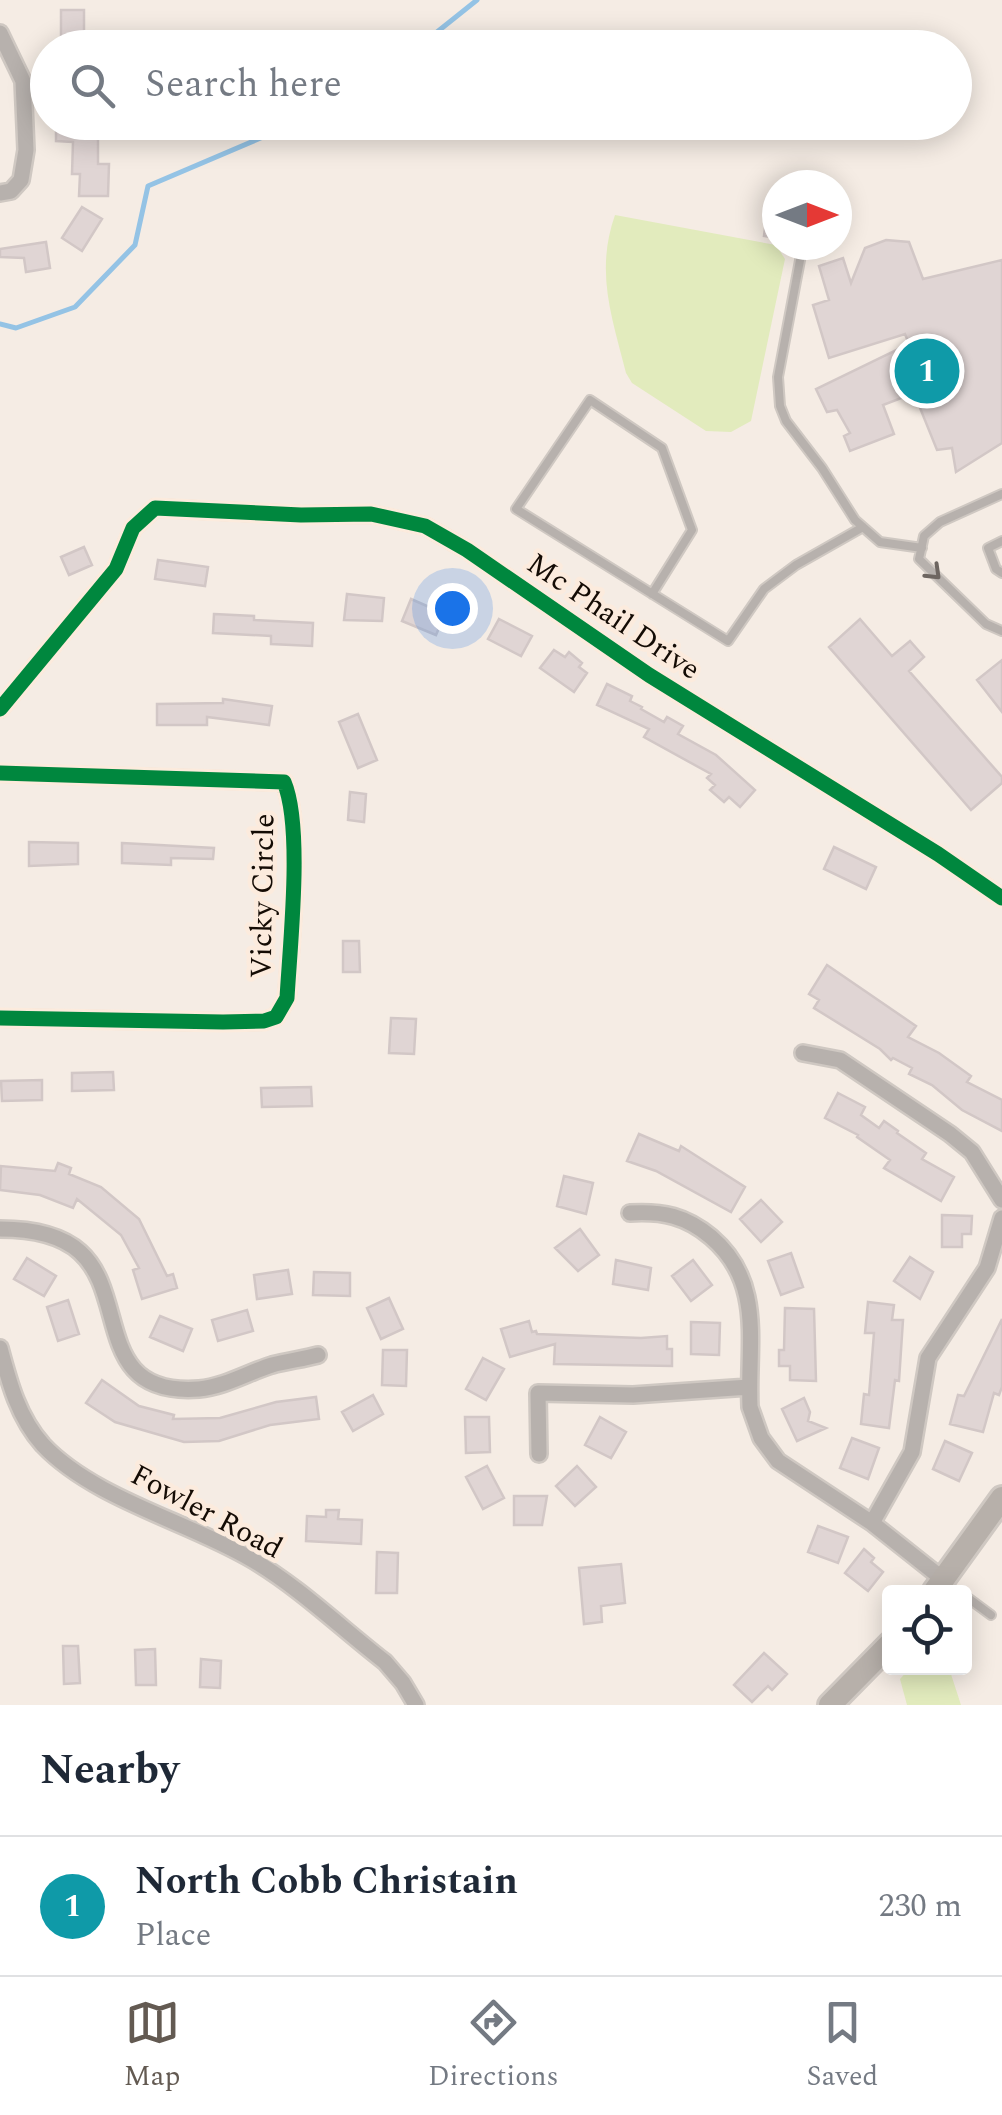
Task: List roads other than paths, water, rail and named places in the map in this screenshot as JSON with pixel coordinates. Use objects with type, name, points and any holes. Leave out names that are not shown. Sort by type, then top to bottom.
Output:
[{"type":"main road","points":[[954,1585],[1002,1498]]},
{"type":"main road","points":[[830,1705],[882,1652]]},
{"type":"street","points":[[0,34],[23,80],[26,150],[21,180],[12,191],[0,194]]},
{"type":"street","name":"Mc Phail Drive","points":[[0,709],[116,569],[133,528],[155,508],[370,514],[426,526],[468,550],[649,676],[938,854],[1002,898]]},
{"type":"street","name":"Vicky Circle","points":[[0,773],[284,782],[292,801],[292,866],[288,998],[276,1017],[223,1022],[0,1018]]},
{"type":"street","points":[[804,1053],[840,1060],[950,1134],[972,1152],[1002,1200]]},
{"type":"street","points":[[630,1213],[670,1214],[689,1222],[735,1262],[747,1290],[750,1310],[749,1387],[754,1422],[770,1453],[796,1476],[872,1523],[945,1585]]},
{"type":"street","points":[[872,1523],[912,1452],[928,1358],[986,1268],[1002,1218]]},
{"type":"street","points":[[0,1229],[20,1229],[58,1238],[81,1252],[97,1276],[117,1343],[151,1383],[202,1389],[274,1364],[318,1355]]},
{"type":"street","name":"Fowler Road","points":[[0,1348],[13,1395],[43,1445],[128,1501],[251,1558],[384,1662],[416,1705]]},
{"type":"street","points":[[539,1454],[538,1393],[633,1394],[749,1387]]},
{"type":"lane","points":[[800,260],[778,376],[780,406],[786,422],[855,520],[880,542],[922,548]]},
{"type":"lane","points":[[652,594],[692,530],[662,448],[590,400],[516,510],[728,641],[764,589],[796,564],[863,527]]},
{"type":"lane","points":[[1002,494],[940,522],[924,536],[919,559],[986,624],[1002,630]]},
{"type":"lane","points":[[1002,541],[988,548],[996,569],[1002,573]]},
{"type":"lane","points":[[972,1603],[990,1614]]},
{"type":"waterway","points":[[440,30],[477,0]]},
{"type":"waterway","points":[[0,324],[16,328],[75,307],[135,245],[148,186],[256,140]]},
{"type":"place","name":"North Cobb Christain","points":[[927,371]]}]
